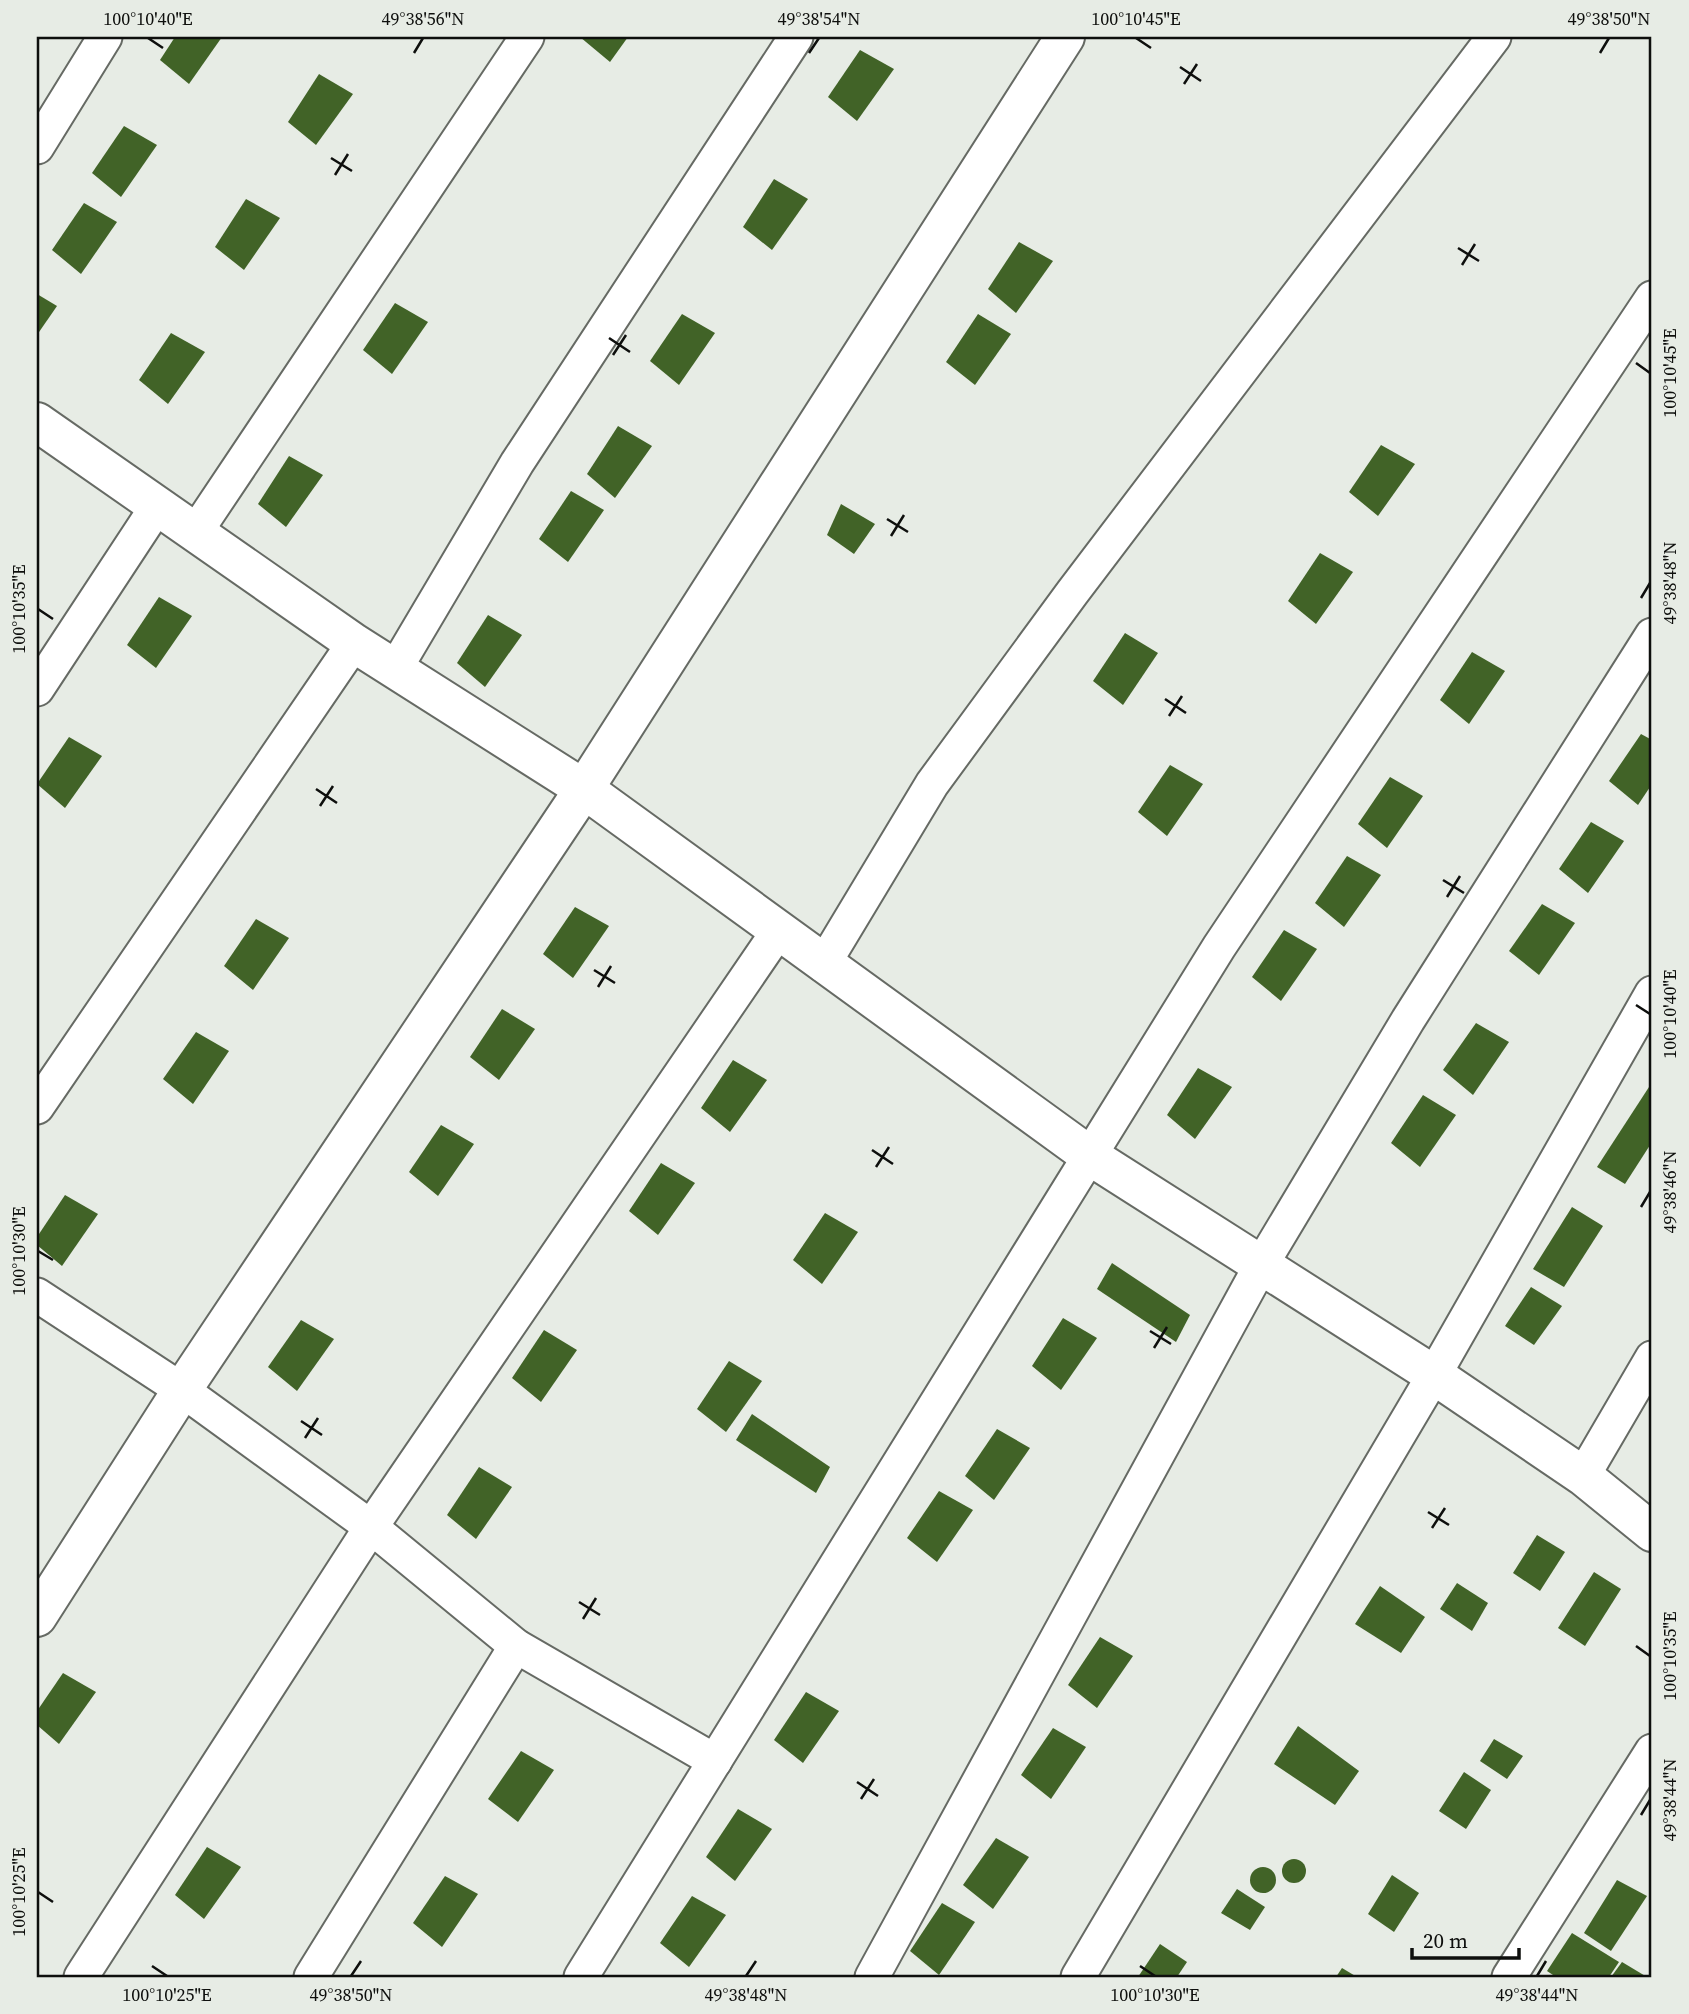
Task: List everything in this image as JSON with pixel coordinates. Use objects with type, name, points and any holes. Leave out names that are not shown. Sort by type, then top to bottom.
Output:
[{"type":"street","points":[[37,147],[105,37]]},
{"type":"street","points":[[195,533],[527,37]]},
{"type":"street","points":[[395,669],[517,463],[796,37]]},
{"type":"street","points":[[37,1617],[183,1390],[584,789],[1065,37]]},
{"type":"street","points":[[823,965],[932,784],[1072,593],[1494,37]]},
{"type":"street","points":[[581,1977],[1219,947],[1652,298]]},
{"type":"street","points":[[37,422],[354,643],[584,789],[823,965],[1090,1156],[1260,1267],[1434,1375],[1583,1476],[1652,1532]]},
{"type":"street","points":[[37,688],[158,505]]},
{"type":"street","points":[[872,1977],[1260,1267],[1408,1020],[1652,635]]},
{"type":"street","points":[[37,1107],[354,643]]},
{"type":"street","points":[[81,1977],[371,1527],[779,930]]},
{"type":"street","points":[[1078,1977],[1434,1375],[1652,993]]},
{"type":"street","points":[[37,1295],[183,1390],[371,1527],[516,1646],[715,1761]]},
{"type":"street","points":[[1583,1476],[1652,1358]]},
{"type":"street","points":[[311,1977],[516,1646]]},
{"type":"street","points":[[1509,1977],[1652,1751]]},
{"type":"building","points":[[175,37],[222,37],[189,84],[160,60]]},
{"type":"building","points":[[580,37],[628,37],[610,62]]},
{"type":"building","points":[[860,50],[894,69],[857,121],[828,97]]},
{"type":"building","points":[[319,74],[353,94],[316,145],[288,122]]},
{"type":"building","points":[[124,126],[157,145],[121,197],[92,173]]},
{"type":"building","points":[[774,179],[808,199],[772,250],[743,227]]},
{"type":"building","points":[[246,199],[280,218],[244,270],[215,247]]},
{"type":"building","points":[[84,203],[117,222],[81,274],[52,250]]},
{"type":"building","points":[[1019,242],[1053,261],[1016,313],[988,289]]},
{"type":"building","points":[[37,294],[57,306],[37,335]]},
{"type":"building","points":[[395,303],[428,322],[392,374],[363,350]]},
{"type":"building","points":[[682,314],[715,333],[679,385],[650,361]]},
{"type":"building","points":[[978,314],[1011,334],[975,385],[946,362]]},
{"type":"building","points":[[171,333],[205,352],[168,404],[139,380]]},
{"type":"building","points":[[618,426],[652,446],[615,498],[587,474]]},
{"type":"building","points":[[1381,445],[1415,464],[1378,516],[1349,492]]},
{"type":"building","points":[[289,456],[323,475],[286,527],[258,504]]},
{"type":"building","points":[[571,491],[604,510],[568,562],[539,539]]},
{"type":"building","points":[[841,504],[875,524],[854,554],[827,535]]},
{"type":"building","points":[[1320,553],[1353,572],[1316,624],[1288,601]]},
{"type":"building","points":[[159,597],[192,616],[156,668],[127,645]]},
{"type":"building","points":[[488,615],[522,635],[485,687],[457,663]]},
{"type":"building","points":[[1125,633],[1158,653],[1123,705],[1093,681]]},
{"type":"building","points":[[1472,652],[1505,671],[1469,724],[1440,700]]},
{"type":"building","points":[[1641,734],[1652,740],[1652,784],[1638,805],[1609,781]]},
{"type":"building","points":[[69,737],[102,756],[65,808],[37,784]]},
{"type":"building","points":[[1170,765],[1203,784],[1167,836],[1138,812]]},
{"type":"building","points":[[1390,777],[1423,796],[1387,848],[1358,824]]},
{"type":"building","points":[[1591,822],[1624,841],[1588,893],[1559,869]]},
{"type":"building","points":[[1347,856],[1381,875],[1344,927],[1315,903]]},
{"type":"building","points":[[1542,904],[1575,923],[1539,975],[1509,951]]},
{"type":"building","points":[[575,907],[609,926],[573,978],[543,954]]},
{"type":"building","points":[[256,919],[289,938],[253,990],[224,966]]},
{"type":"building","points":[[1284,930],[1317,949],[1281,1001],[1252,977]]},
{"type":"building","points":[[502,1009],[535,1029],[499,1080],[470,1057]]},
{"type":"building","points":[[1476,1023],[1509,1042],[1473,1095],[1443,1070]]},
{"type":"building","points":[[196,1032],[229,1051],[193,1104],[163,1079]]},
{"type":"building","points":[[733,1060],[767,1080],[730,1132],[701,1108]]},
{"type":"building","points":[[1198,1068],[1232,1087],[1195,1139],[1167,1115]]},
{"type":"building","points":[[1649,1087],[1652,1089],[1652,1142],[1625,1184],[1597,1167]]},
{"type":"building","points":[[1423,1095],[1456,1115],[1420,1167],[1391,1143]]},
{"type":"building","points":[[441,1125],[474,1144],[438,1196],[409,1172]]},
{"type":"building","points":[[661,1163],[695,1183],[658,1235],[629,1211]]},
{"type":"building","points":[[65,1195],[98,1214],[62,1266],[37,1245],[37,1237]]},
{"type":"building","points":[[1572,1207],[1603,1226],[1564,1287],[1533,1269]]},
{"type":"building","points":[[825,1213],[858,1232],[822,1284],[793,1260]]},
{"type":"building","points":[[1112,1263],[1190,1315],[1176,1342],[1097,1289]]},
{"type":"building","points":[[1531,1287],[1562,1306],[1534,1345],[1505,1326]]},
{"type":"building","points":[[1063,1318],[1097,1338],[1061,1390],[1032,1366]]},
{"type":"building","points":[[301,1320],[334,1339],[297,1391],[268,1367]]},
{"type":"building","points":[[544,1330],[577,1350],[541,1402],[512,1378]]},
{"type":"building","points":[[729,1361],[762,1381],[726,1432],[697,1409]]},
{"type":"building","points":[[752,1414],[830,1467],[816,1493],[736,1440]]},
{"type":"building","points":[[997,1429],[1030,1448],[994,1500],[965,1476]]},
{"type":"building","points":[[479,1467],[512,1487],[476,1539],[447,1515]]},
{"type":"building","points":[[939,1491],[973,1510],[937,1562],[907,1538]]},
{"type":"building","points":[[1537,1535],[1565,1552],[1540,1591],[1513,1573]]},
{"type":"building","points":[[1594,1572],[1621,1589],[1585,1646],[1558,1628]]},
{"type":"building","points":[[1457,1583],[1488,1603],[1472,1631],[1440,1609]]},
{"type":"building","points":[[1380,1586],[1425,1617],[1401,1653],[1355,1624]]},
{"type":"building","points":[[1100,1637],[1133,1656],[1097,1708],[1068,1685]]},
{"type":"building","points":[[63,1673],[96,1692],[59,1744],[37,1725],[37,1711]]},
{"type":"building","points":[[806,1692],[839,1711],[803,1763],[774,1740]]},
{"type":"building","points":[[1298,1726],[1359,1771],[1335,1805],[1274,1764]]},
{"type":"building","points":[[1053,1728],[1086,1747],[1051,1799],[1021,1775]]},
{"type":"building","points":[[1494,1739],[1523,1756],[1507,1779],[1480,1761]]},
{"type":"building","points":[[521,1751],[554,1770],[518,1822],[488,1799]]},
{"type":"building","points":[[1464,1772],[1491,1790],[1466,1829],[1439,1811]]},
{"type":"building","points":[[738,1809],[772,1829],[735,1881],[706,1857]]},
{"type":"building","points":[[996,1838],[1029,1857],[993,1909],[963,1885]]},
{"type":"building","points":[[207,1847],[241,1867],[204,1919],[175,1895]]},
{"type":"building","points":[[1289,1859],[1299,1859],[1306,1866],[1306,1876],[1299,1883],[1289,1883],[1282,1876],[1282,1866]]},
{"type":"building","points":[[1263,1867],[1272,1871],[1276,1880],[1272,1889],[1263,1893],[1254,1889],[1250,1880],[1254,1871]]},
{"type":"building","points":[[1392,1875],[1419,1893],[1394,1932],[1368,1914]]},
{"type":"building","points":[[445,1876],[478,1894],[442,1947],[413,1923]]},
{"type":"building","points":[[1617,1880],[1647,1896],[1611,1951],[1584,1933]]},
{"type":"building","points":[[1237,1889],[1265,1907],[1250,1930],[1221,1913]]},
{"type":"building","points":[[692,1896],[726,1915],[689,1967],[660,1943]]},
{"type":"building","points":[[942,1903],[975,1922],[939,1975],[910,1951]]},
{"type":"building","points":[[1572,1933],[1619,1962],[1609,1977],[1556,1977],[1547,1971]]},
{"type":"building","points":[[1160,1944],[1187,1962],[1177,1977],[1138,1977]]},
{"type":"building","points":[[1622,1962],[1647,1977],[1611,1977]]},
{"type":"building","points":[[1342,1968],[1357,1977],[1336,1977]]}]
